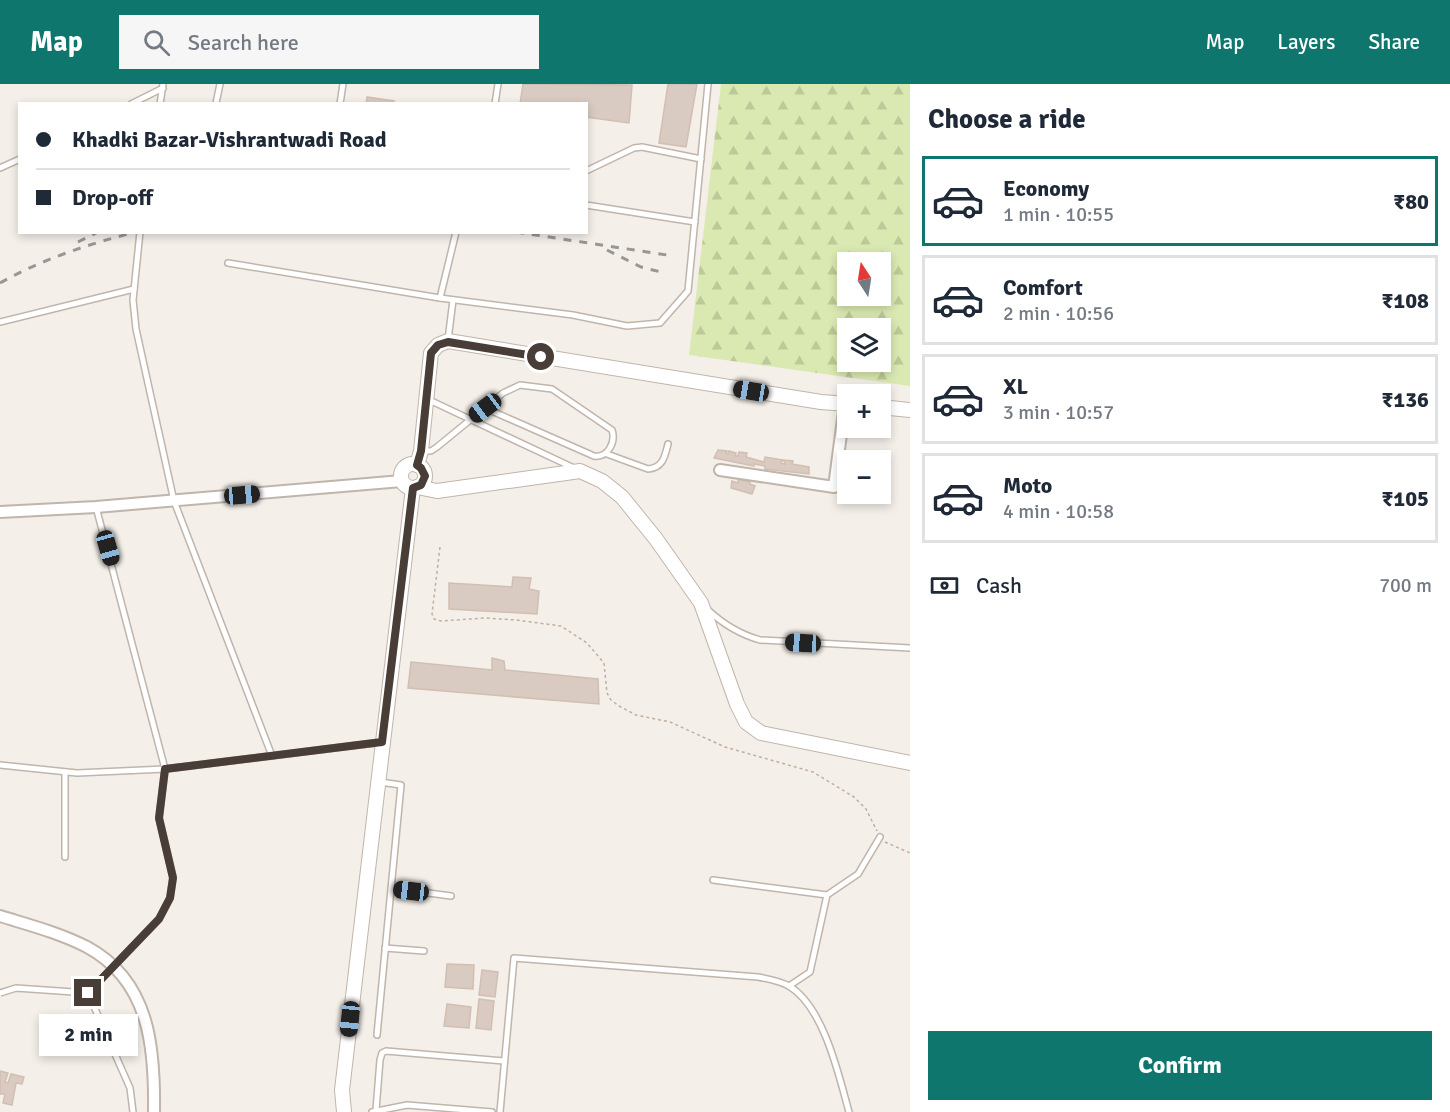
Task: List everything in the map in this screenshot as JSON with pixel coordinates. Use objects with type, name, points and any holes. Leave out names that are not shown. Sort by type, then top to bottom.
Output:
[{"type":"street","points":[[417,465],[421,451],[431,353],[438,345],[448,342],[837,403]]},
{"type":"street","points":[[891,408],[910,410]]},
{"type":"street","points":[[720,470],[834,487],[841,438]]},
{"type":"street","points":[[0,512],[96,507],[174,501],[411,485],[421,485],[425,476],[421,468],[417,465],[408,465],[401,476],[411,485],[437,491],[580,471],[602,481],[622,496],[656,539],[701,603],[746,723],[761,733],[910,764]]},
{"type":"street","points":[[344,1112],[342,1090],[411,485]]},
{"type":"street","points":[[0,916],[70,939],[88,948],[107,961],[126,981],[143,1011],[149,1031],[154,1062],[154,1112]]},
{"type":"lane","points":[[216,102],[220,84]]},
{"type":"lane","points":[[340,102],[343,84]]},
{"type":"lane","points":[[495,102],[498,84]]},
{"type":"lane","points":[[228,263],[453,300],[573,315],[627,326],[660,323],[688,291],[708,84]]},
{"type":"lane","points":[[135,102],[163,86]]},
{"type":"lane","points":[[160,102],[163,86]]},
{"type":"lane","points":[[588,170],[634,148],[642,147],[701,159]]},
{"type":"lane","points":[[0,168],[18,160]]},
{"type":"lane","points":[[588,205],[695,222]]},
{"type":"lane","points":[[140,234],[134,288],[136,329],[174,501],[272,756]]},
{"type":"lane","points":[[440,298],[456,234]]},
{"type":"lane","points":[[0,322],[134,288]]},
{"type":"lane","points":[[448,342],[453,300]]},
{"type":"lane","points":[[421,451],[431,451],[437,447],[503,393],[520,385],[552,389],[612,430],[614,439],[607,454],[602,457],[594,456],[485,408]]},
{"type":"lane","points":[[426,398],[580,471]]},
{"type":"lane","points":[[607,454],[648,469],[655,468],[664,458],[669,444]]},
{"type":"lane","points":[[88,993],[159,919],[170,898],[173,878],[159,818],[165,769],[96,507]]},
{"type":"lane","points":[[701,603],[723,624],[742,635],[760,640],[910,648]]},
{"type":"lane","points":[[0,765],[65,772],[165,769],[382,742]]},
{"type":"lane","points":[[65,772],[65,857]]},
{"type":"lane","points":[[377,1035],[401,785],[378,781]]},
{"type":"lane","points":[[713,880],[827,895],[858,874],[880,837]]},
{"type":"lane","points":[[391,888],[451,896]]},
{"type":"lane","points":[[789,986],[810,972],[827,895]]},
{"type":"lane","points":[[385,948],[424,951]]},
{"type":"lane","points":[[500,1112],[514,958],[776,980],[800,994],[822,1029],[839,1074],[849,1112]]},
{"type":"lane","points":[[0,993],[16,988],[88,993]]},
{"type":"lane","points":[[88,993],[130,1088],[133,1112]]},
{"type":"lane","points":[[492,1112],[407,1106],[374,1111],[380,1060],[382,1053],[386,1051],[504,1061]]},
{"type":"path","points":[[440,547],[432,614],[434,619],[441,621],[485,618],[561,626],[587,643],[604,663],[607,693],[611,700],[619,706],[636,715],[670,722],[725,747],[813,772],[854,796],[866,809],[880,837],[886,843],[910,853]]},
{"type":"green space","points":[[721,84],[910,84],[910,386],[689,355]]},
{"type":"building","points":[[523,84],[632,85],[629,123],[588,117],[588,102],[520,102]]},
{"type":"building","points":[[668,84],[697,84],[686,147],[659,143]]},
{"type":"building","points":[[367,97],[394,101],[394,102],[366,102]]},
{"type":"building","points":[[718,450],[727,451],[728,454],[729,451],[736,453],[735,456],[738,456],[739,452],[747,453],[746,457],[764,462],[765,457],[783,460],[781,463],[785,464],[784,460],[793,461],[792,464],[809,467],[809,474],[765,469],[765,466],[714,458]]},
{"type":"building","points":[[738,479],[755,486],[752,494],[731,488],[732,481],[738,483]]},
{"type":"building","points":[[513,577],[531,578],[529,589],[539,591],[537,614],[449,609],[449,583],[512,587]]},
{"type":"building","points":[[492,658],[504,661],[505,670],[598,679],[599,704],[408,688],[411,662],[492,670]]},
{"type":"building","points":[[447,964],[474,965],[473,989],[445,987]]},
{"type":"building","points":[[482,970],[498,972],[495,997],[479,995]]},
{"type":"building","points":[[479,999],[494,1001],[491,1030],[476,1028]]},
{"type":"building","points":[[447,1004],[471,1007],[469,1028],[444,1026]]},
{"type":"building","points":[[0,1071],[8,1073],[5,1082],[8,1083],[11,1074],[24,1077],[22,1084],[16,1083],[12,1105],[3,1103],[5,1094],[0,1094]]},
{"type":"railway","points":[[78,242],[94,234]]},
{"type":"railway","points":[[0,283],[66,253],[129,234]]},
{"type":"railway","points":[[529,234],[667,255]]},
{"type":"railway","points":[[607,250],[641,267],[665,273]]},
{"type":"route","points":[[88,993],[159,919],[170,898],[173,878],[159,818],[165,769],[382,742],[413,488],[421,485],[425,476],[417,465],[421,451],[431,353],[438,345],[448,342],[541,357]]}]
